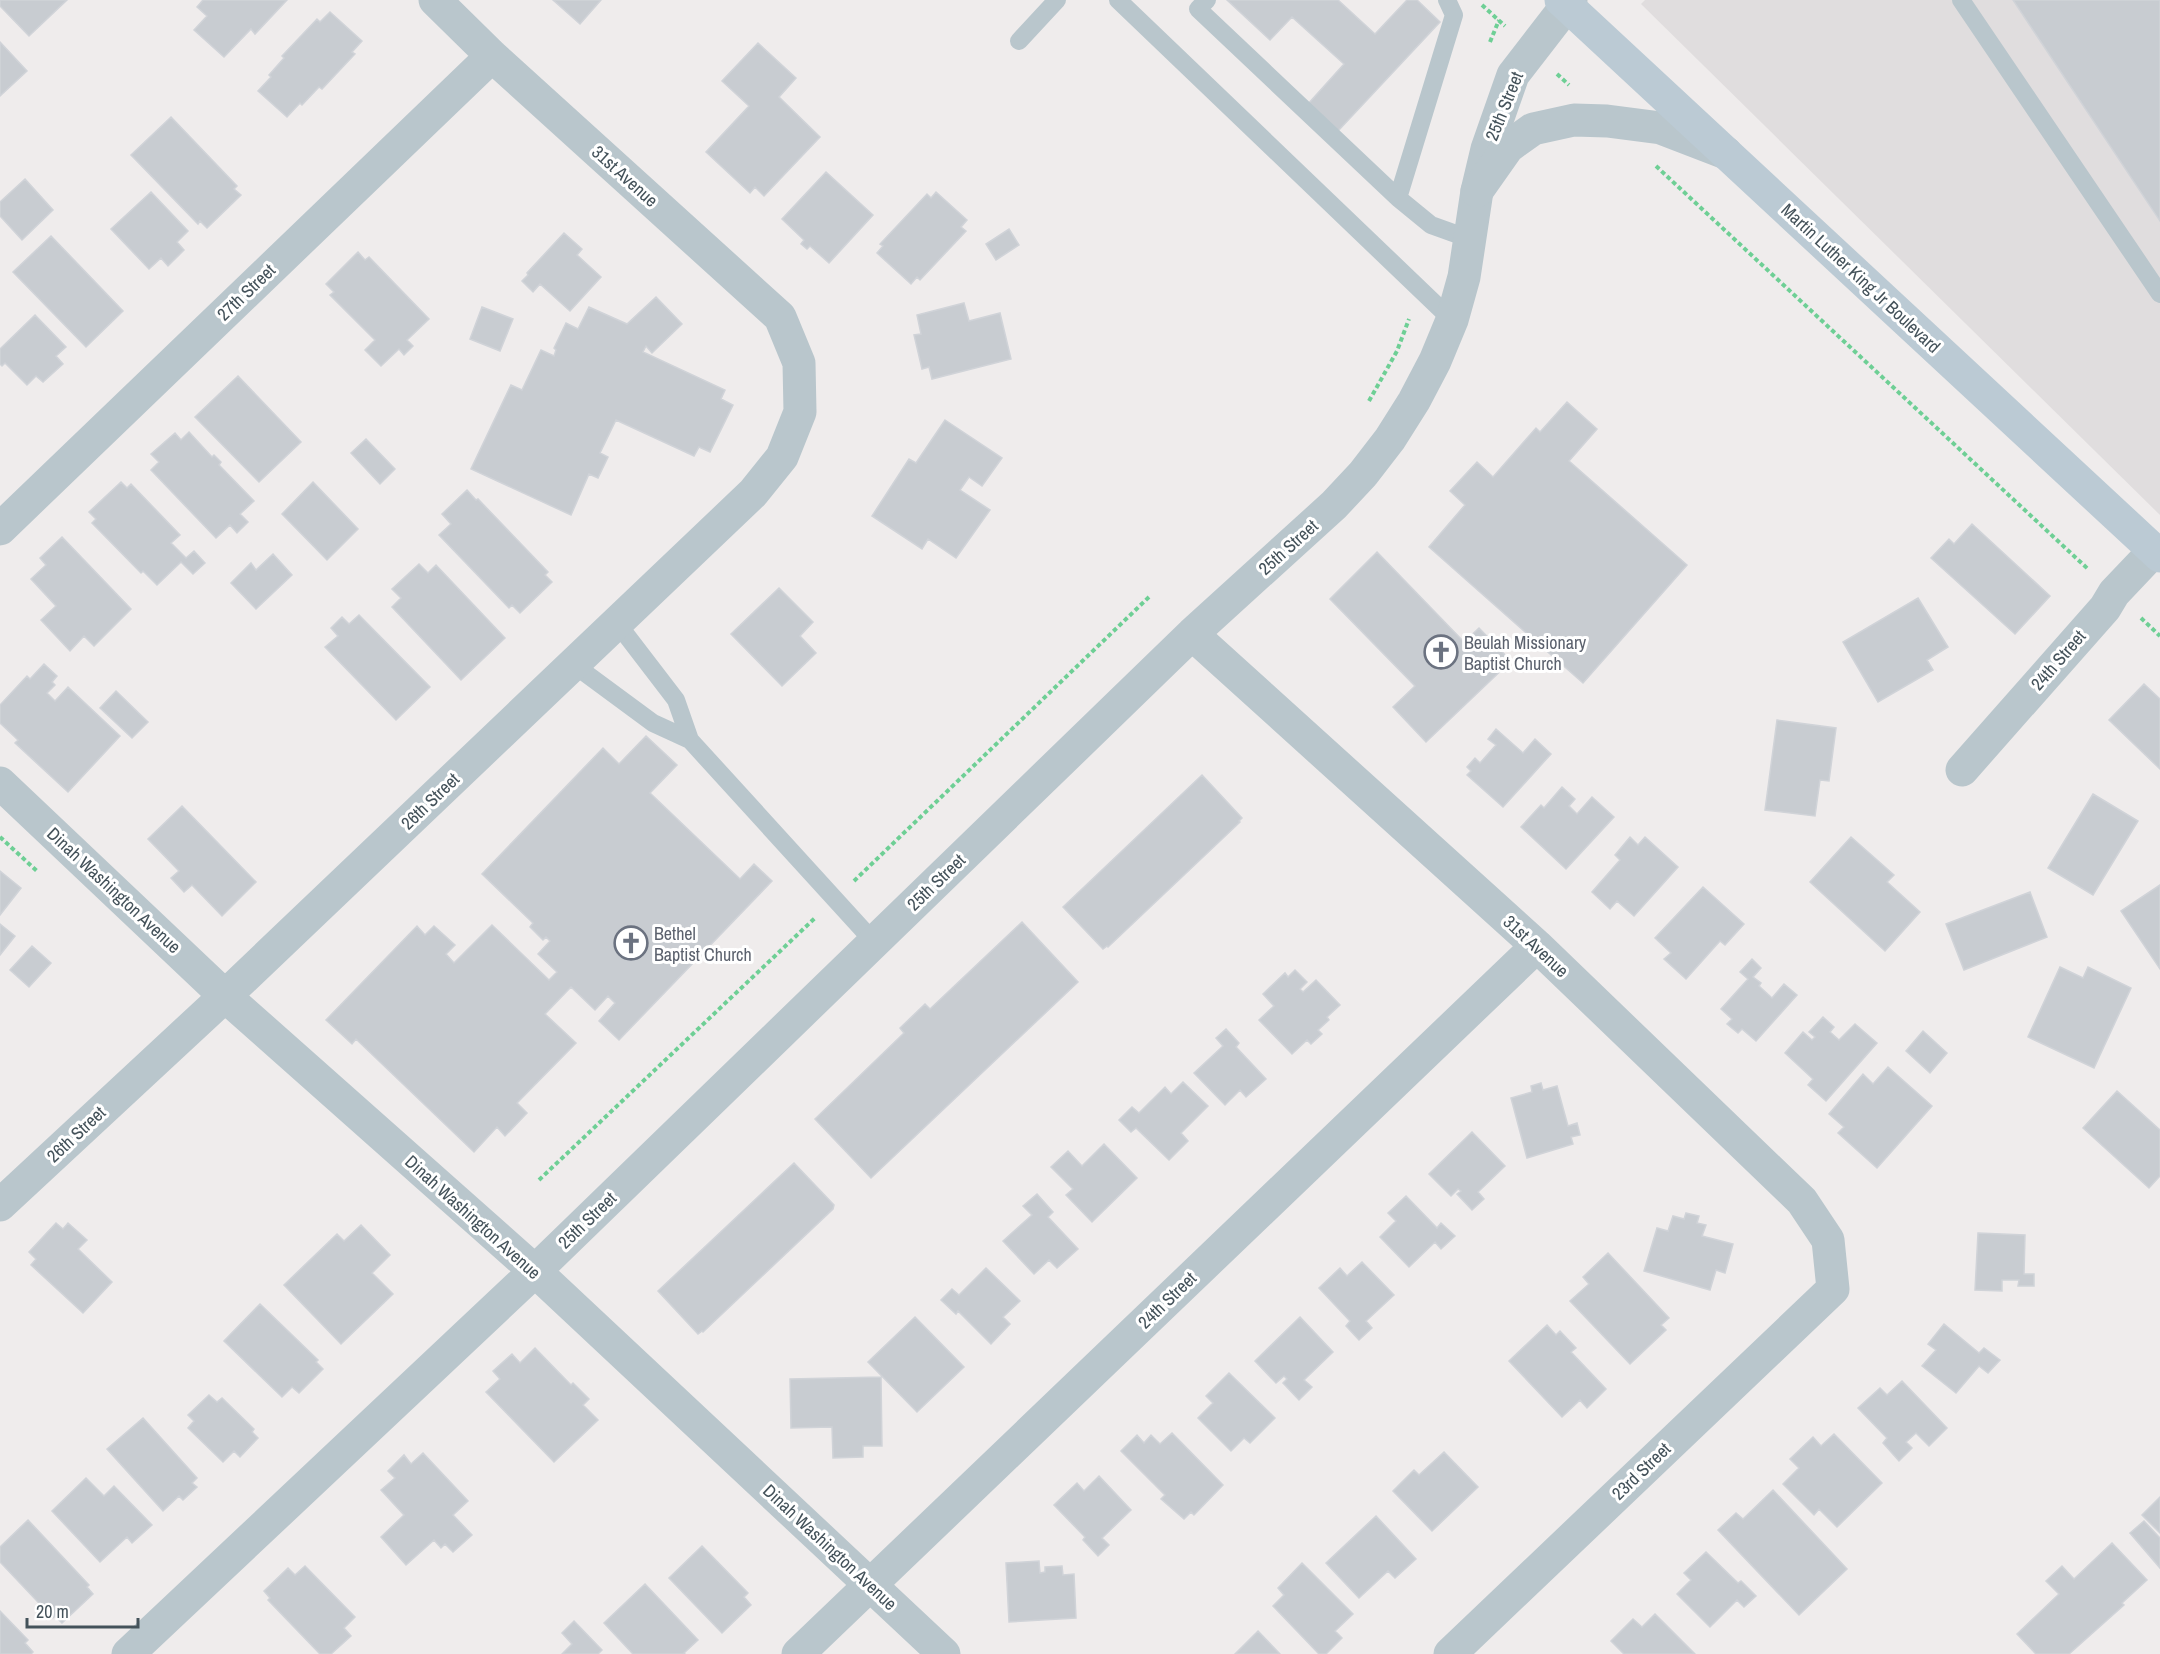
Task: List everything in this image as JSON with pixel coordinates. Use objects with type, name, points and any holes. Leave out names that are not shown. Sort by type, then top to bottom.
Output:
[{"type":"main road","name":"Martin Luther King Jr Boulevard","points":[[1566,2],[1726,154],[2158,551]]},
{"type":"street","name":"31st Avenue","points":[[435,0],[492,56],[780,317],[799,363]]},
{"type":"street","name":"25th Street","points":[[129,1654],[535,1271],[1192,634],[1335,505],[1364,474],[1390,440],[1435,361],[1452,320],[1464,277],[1487,149],[1513,75],[1566,2]]},
{"type":"street","name":"27th Street","points":[[0,529],[492,56]]},
{"type":"street","points":[[1478,191],[1508,147],[1533,129],[1574,120],[1607,121],[1661,128],[1726,154]]},
{"type":"street","name":"26th Street","points":[[0,1205],[225,996],[753,493],[782,457],[800,412],[799,363]]},
{"type":"street","name":"24th Street","points":[[1962,770],[2105,608],[2114,593],[2158,551]]},
{"type":"street","name":"31st Avenue","points":[[1192,634],[1537,946],[1802,1201],[1828,1240],[1833,1289]]},
{"type":"street","name":"Dinah Washington Avenue","points":[[0,783],[225,996],[535,1271],[944,1654]]},
{"type":"street","name":"24th Street","points":[[798,1654],[1537,946]]},
{"type":"street","name":"23rd Street","points":[[1449,1654],[1833,1289]]},
{"type":"lane","points":[[1018,41],[1057,0]]},
{"type":"lane","points":[[1118,0],[1452,320]]},
{"type":"lane","points":[[1207,0],[1198,9],[1398,198],[1431,225],[1470,239]]},
{"type":"lane","points":[[1398,198],[1454,15],[1447,0]]},
{"type":"lane","points":[[1961,0],[2160,294]]},
{"type":"lane","points":[[617,623],[676,700],[690,740]]},
{"type":"lane","points":[[573,664],[653,723],[690,740],[874,942]]},
{"type":"path","points":[[1476,0],[1607,121]]},
{"type":"path","points":[[1651,162],[2160,636]]},
{"type":"path","points":[[0,837],[43,877]]},
{"type":"shaded area","points":[[1645,0],[2160,0],[2160,515],[1641,4]]},
{"type":"building","points":[[0,0],[67,0],[29,36],[0,6]]},
{"type":"building","points":[[203,0],[287,0],[255,34],[251,29],[224,57],[194,30],[207,16],[197,7]]},
{"type":"building","points":[[553,0],[601,0],[580,24]]},
{"type":"building","points":[[1227,0],[1338,0],[1375,34],[1407,0],[1417,0],[1440,22],[1338,131],[1308,104],[1344,64],[1292,17],[1270,40]]},
{"type":"building","points":[[2013,0],[2160,0],[2160,221]]},
{"type":"building","points":[[330,12],[362,41],[352,52],[355,54],[322,89],[319,87],[287,117],[258,91],[271,77],[269,75],[284,58],[282,56],[317,19],[320,22]]},
{"type":"building","points":[[0,42],[27,71],[0,96]]},
{"type":"building","points":[[758,43],[796,78],[779,97],[820,137],[764,196],[755,187],[750,193],[706,152],[749,106],[722,81]]},
{"type":"building","points":[[171,117],[237,186],[234,189],[241,195],[207,228],[200,221],[198,224],[131,155]]},
{"type":"building","points":[[826,172],[873,215],[829,263],[810,246],[807,249],[801,244],[804,240],[782,219]]},
{"type":"building","points":[[25,179],[53,210],[22,240],[0,216],[0,202]]},
{"type":"building","points":[[151,192],[188,231],[177,242],[184,250],[168,266],[161,258],[149,269],[111,229]]},
{"type":"building","points":[[936,192],[967,220],[961,227],[966,231],[920,280],[917,277],[911,284],[877,253],[883,246],[880,244],[927,194],[931,198]]},
{"type":"building","points":[[1009,229],[1019,245],[996,260],[986,244]]},
{"type":"building","points":[[564,233],[582,249],[577,255],[601,277],[570,311],[540,284],[533,292],[522,281]]},
{"type":"building","points":[[51,236],[123,311],[86,347],[13,272]]},
{"type":"building","points":[[358,252],[365,260],[369,257],[429,319],[407,340],[413,346],[404,355],[399,349],[381,366],[365,350],[375,340],[330,295],[334,292],[326,284]]},
{"type":"building","points":[[656,297],[682,324],[652,353],[646,346],[643,352],[725,390],[721,399],[733,405],[710,452],[699,447],[694,456],[616,420],[600,453],[608,457],[598,478],[589,474],[571,515],[471,469],[511,385],[522,390],[541,350],[554,356],[556,350],[554,348],[566,323],[578,329],[589,307],[627,324]]},
{"type":"building","points":[[964,303],[969,321],[1000,313],[1011,359],[932,379],[929,367],[922,369],[914,335],[921,334],[917,315]]},
{"type":"building","points":[[482,307],[513,319],[500,351],[470,339]]},
{"type":"building","points":[[35,315],[66,347],[56,356],[63,364],[43,382],[36,376],[27,385],[5,363],[2,366],[0,364],[0,349]]},
{"type":"building","points":[[238,376],[301,442],[259,482],[195,417]]},
{"type":"building","points":[[1567,402],[1597,429],[1569,461],[1687,565],[1583,683],[1429,547],[1465,505],[1450,491],[1477,462],[1493,477],[1536,428],[1540,432]]},
{"type":"building","points":[[945,420],[1002,458],[982,486],[969,477],[960,490],[990,510],[956,558],[928,539],[922,549],[872,516],[909,459],[916,463]]},
{"type":"building","points":[[189,432],[212,457],[214,455],[221,462],[219,465],[254,501],[240,514],[248,522],[237,533],[230,525],[216,538],[151,470],[159,462],[151,454],[175,433],[181,440]]},
{"type":"building","points":[[366,439],[395,469],[380,484],[351,453]]},
{"type":"building","points":[[121,482],[127,488],[131,484],[180,535],[171,543],[186,558],[194,551],[205,563],[193,574],[181,562],[157,585],[143,571],[141,573],[92,523],[96,519],[89,512]]},
{"type":"building","points":[[313,482],[358,529],[327,560],[282,514]]},
{"type":"building","points":[[467,490],[548,572],[545,575],[552,582],[520,613],[512,605],[509,608],[439,535],[451,524],[442,514]]},
{"type":"building","points":[[1972,524],[2050,596],[2015,634],[1931,558],[1949,539],[1954,544]]},
{"type":"building","points":[[62,537],[131,609],[94,646],[84,636],[70,651],[41,620],[56,606],[31,579],[46,565],[40,558]]},
{"type":"building","name":"Beulah Missionary Baptist Church","points":[[1377,552],[1464,642],[1479,628],[1511,661],[1426,742],[1393,707],[1415,686],[1330,599]]},
{"type":"building","points":[[273,554],[292,575],[256,609],[231,583],[251,563],[256,570]]},
{"type":"building","points":[[419,564],[428,573],[436,565],[505,638],[461,680],[392,607],[401,598],[392,589]]},
{"type":"building","points":[[779,588],[813,622],[800,636],[816,653],[782,686],[731,634]]},
{"type":"building","points":[[1918,598],[1948,647],[1927,660],[1933,670],[1878,702],[1843,642]]},
{"type":"building","points":[[359,615],[430,687],[396,720],[325,647],[338,636],[331,628],[342,617],[349,624]]},
{"type":"building","points":[[44,664],[57,676],[52,682],[55,685],[47,693],[55,701],[68,687],[120,736],[68,792],[15,743],[18,740],[0,723],[0,705],[27,676],[30,679]]},
{"type":"building","points":[[2144,684],[2160,699],[2160,769],[2109,720]]},
{"type":"building","points":[[116,691],[148,722],[132,738],[100,708]]},
{"type":"building","points":[[1777,720],[1836,728],[1829,781],[1820,780],[1815,816],[1765,810]]},
{"type":"building","points":[[1496,729],[1523,753],[1535,739],[1551,754],[1503,807],[1467,775],[1471,771],[1467,767],[1475,758],[1480,763],[1496,745],[1488,739]]},
{"type":"building","name":"Bethel Baptist Church","points":[[646,736],[677,765],[650,793],[740,879],[754,864],[772,881],[619,1040],[599,1021],[615,1003],[608,996],[595,1010],[571,987],[545,1014],[576,1043],[517,1103],[527,1113],[505,1136],[497,1127],[474,1152],[356,1039],[352,1044],[326,1020],[417,926],[425,935],[434,926],[455,945],[446,954],[454,963],[492,925],[549,980],[557,972],[538,954],[550,941],[546,937],[543,940],[530,927],[533,923],[482,874],[603,748],[619,764]]},
{"type":"building","points":[[1202,775],[1242,818],[1240,822],[1108,947],[1103,949],[1063,907]]},
{"type":"building","points":[[1562,787],[1575,799],[1569,806],[1577,814],[1592,797],[1614,817],[1566,869],[1521,827],[1541,805],[1544,808]]},
{"type":"building","points":[[2093,794],[2138,821],[2093,895],[2048,868]]},
{"type":"building","points":[[182,806],[256,882],[222,916],[192,885],[184,892],[171,878],[179,871],[148,839]]},
{"type":"building","points":[[1630,837],[1638,845],[1645,837],[1678,867],[1634,916],[1617,901],[1610,909],[1592,892],[1620,860],[1615,855]]},
{"type":"building","points":[[1851,837],[1894,875],[1887,882],[1920,912],[1885,951],[1810,882]]},
{"type":"building","points":[[0,871],[21,888],[0,915]]},
{"type":"building","points":[[2160,885],[2160,969],[2121,911]]},
{"type":"building","points":[[1703,887],[1744,924],[1725,945],[1720,941],[1686,979],[1664,959],[1671,953],[1655,938]]},
{"type":"building","points":[[2030,892],[2047,937],[1964,970],[1946,924]]},
{"type":"building","points":[[1022,922],[1078,982],[871,1178],[815,1119],[904,1033],[900,1028],[925,1004],[930,1009]]},
{"type":"building","points":[[0,924],[15,936],[0,955]]},
{"type":"building","points":[[32,946],[51,963],[29,987],[10,970]]},
{"type":"building","points":[[1752,959],[1761,968],[1753,977],[1761,983],[1759,986],[1772,998],[1784,984],[1797,995],[1756,1041],[1742,1029],[1738,1033],[1727,1024],[1732,1019],[1721,1009],[1748,979],[1740,972]]},
{"type":"building","points":[[2060,967],[2083,978],[2088,967],[2131,988],[2094,1068],[2028,1037]]},
{"type":"building","points":[[1295,970],[1307,982],[1300,989],[1303,992],[1316,980],[1340,1005],[1327,1017],[1329,1020],[1318,1030],[1322,1034],[1311,1044],[1307,1040],[1292,1054],[1259,1020],[1274,1006],[1263,994],[1285,973],[1288,977]]},
{"type":"building","points":[[1823,1017],[1834,1027],[1830,1032],[1839,1040],[1855,1024],[1877,1043],[1826,1101],[1808,1085],[1813,1079],[1785,1053],[1803,1032],[1812,1040],[1815,1037],[1809,1032]]},
{"type":"building","points":[[1226,1029],[1239,1043],[1236,1047],[1266,1079],[1246,1097],[1240,1090],[1225,1105],[1194,1073],[1223,1046],[1216,1038]]},
{"type":"building","points":[[1923,1031],[1947,1053],[1930,1073],[1906,1051]]},
{"type":"building","points":[[1888,1067],[1932,1106],[1877,1168],[1838,1133],[1844,1127],[1829,1114],[1863,1074],[1873,1084]]},
{"type":"building","points":[[1183,1082],[1208,1106],[1181,1133],[1188,1141],[1169,1160],[1136,1128],[1131,1132],[1119,1120],[1132,1107],[1139,1113],[1165,1087],[1171,1094]]},
{"type":"building","points":[[1541,1083],[1543,1090],[1557,1086],[1568,1126],[1577,1123],[1580,1135],[1571,1137],[1573,1144],[1527,1158],[1511,1098],[1532,1092],[1531,1086]]},
{"type":"building","points":[[2117,1091],[2160,1130],[2160,1176],[2149,1188],[2083,1128]]},
{"type":"building","points":[[1472,1132],[1505,1166],[1478,1192],[1484,1199],[1472,1210],[1457,1194],[1461,1191],[1458,1189],[1451,1196],[1429,1174]]},
{"type":"building","points":[[1104,1144],[1137,1178],[1092,1222],[1066,1195],[1073,1189],[1051,1167],[1068,1151],[1082,1166]]},
{"type":"building","points":[[794,1163],[834,1205],[833,1209],[703,1332],[698,1334],[658,1291]]},
{"type":"building","points":[[1037,1194],[1053,1212],[1048,1217],[1078,1249],[1057,1268],[1049,1260],[1034,1274],[1003,1241],[1032,1215],[1023,1206]]},
{"type":"building","points":[[1406,1196],[1437,1228],[1441,1223],[1455,1236],[1441,1249],[1435,1242],[1409,1267],[1380,1237],[1396,1221],[1388,1213]]},
{"type":"building","points":[[1686,1213],[1699,1216],[1697,1223],[1706,1225],[1702,1236],[1733,1244],[1725,1273],[1716,1270],[1710,1290],[1644,1271],[1657,1228],[1668,1231],[1673,1216],[1684,1219]]},
{"type":"building","points":[[56,1223],[63,1229],[68,1223],[87,1240],[78,1249],[112,1282],[83,1313],[31,1265],[36,1259],[29,1252]]},
{"type":"building","points":[[361,1225],[390,1255],[372,1273],[393,1294],[341,1344],[284,1285],[337,1234],[344,1241]]},
{"type":"building","points":[[1978,1233],[2025,1235],[2024,1274],[2034,1274],[2034,1286],[2018,1286],[2019,1280],[2002,1280],[2002,1291],[1975,1290]]},
{"type":"building","points":[[1608,1253],[1669,1318],[1661,1325],[1666,1330],[1630,1364],[1570,1301],[1589,1284],[1583,1277]]},
{"type":"building","points":[[1362,1262],[1394,1295],[1366,1321],[1372,1328],[1359,1340],[1346,1326],[1350,1321],[1319,1288],[1340,1268],[1347,1276]]},
{"type":"building","points":[[986,1268],[1020,1301],[1003,1317],[1010,1324],[991,1344],[958,1311],[956,1314],[941,1300],[952,1289],[959,1295]]},
{"type":"building","points":[[260,1304],[318,1360],[316,1362],[323,1369],[299,1393],[292,1387],[282,1397],[224,1341]]},
{"type":"building","points":[[915,1317],[964,1367],[917,1412],[868,1362]]},
{"type":"building","points":[[1300,1317],[1333,1352],[1304,1380],[1312,1387],[1299,1400],[1283,1383],[1287,1379],[1284,1376],[1276,1383],[1255,1361]]},
{"type":"building","points":[[1944,1324],[1979,1353],[1984,1348],[2000,1360],[1988,1373],[1979,1366],[1956,1393],[1922,1366],[1936,1350],[1928,1344]]},
{"type":"building","points":[[1547,1325],[1556,1335],[1560,1331],[1576,1348],[1571,1352],[1606,1389],[1587,1408],[1580,1400],[1562,1417],[1509,1361]]},
{"type":"building","points":[[535,1348],[571,1385],[573,1383],[589,1399],[583,1405],[598,1420],[554,1462],[486,1392],[500,1379],[493,1371],[512,1354],[520,1363]]},
{"type":"building","points":[[1229,1373],[1275,1418],[1250,1443],[1244,1438],[1231,1451],[1198,1418],[1213,1403],[1206,1396]]},
{"type":"building","points":[[881,1377],[882,1446],[863,1446],[863,1457],[833,1458],[832,1427],[791,1428],[790,1379]]},
{"type":"building","points":[[1902,1381],[1947,1428],[1929,1446],[1916,1433],[1906,1442],[1912,1448],[1899,1461],[1883,1443],[1887,1438],[1858,1408],[1880,1388],[1887,1395]]},
{"type":"building","points":[[209,1395],[217,1402],[222,1398],[254,1429],[252,1432],[258,1438],[240,1457],[234,1451],[223,1462],[188,1428],[194,1421],[188,1415]]},
{"type":"building","points":[[143,1418],[197,1478],[192,1483],[197,1487],[183,1500],[179,1496],[163,1511],[107,1449]]},
{"type":"building","points":[[1172,1433],[1223,1485],[1194,1515],[1191,1512],[1184,1519],[1161,1499],[1165,1495],[1121,1451],[1137,1435],[1144,1443],[1151,1435],[1160,1444]]},
{"type":"building","points":[[1834,1434],[1882,1483],[1837,1527],[1819,1509],[1814,1515],[1783,1484],[1799,1468],[1790,1459],[1813,1437],[1821,1446]]},
{"type":"building","points":[[1444,1452],[1478,1487],[1432,1531],[1393,1491],[1414,1470],[1419,1475]]},
{"type":"building","points":[[423,1453],[468,1501],[453,1515],[472,1535],[453,1552],[445,1544],[441,1548],[434,1540],[406,1565],[381,1537],[404,1515],[381,1490],[395,1478],[388,1471],[404,1455],[411,1464]]},
{"type":"building","points":[[1099,1476],[1131,1510],[1102,1538],[1109,1545],[1098,1556],[1083,1540],[1085,1537],[1054,1505],[1077,1483],[1084,1491]]},
{"type":"building","points":[[86,1478],[104,1496],[114,1486],[152,1525],[132,1543],[127,1537],[100,1562],[52,1511]]},
{"type":"building","points":[[1773,1490],[1847,1569],[1799,1615],[1718,1530],[1736,1513],[1743,1519]]},
{"type":"building","points":[[2160,1497],[2160,1533],[2142,1515]]},
{"type":"building","points":[[1376,1516],[1416,1559],[1395,1578],[1388,1571],[1359,1598],[1326,1563]]},
{"type":"building","points":[[28,1520],[89,1585],[87,1587],[93,1594],[62,1623],[55,1616],[53,1618],[0,1562],[0,1547]]},
{"type":"building","points":[[2144,1521],[2160,1538],[2160,1568],[2130,1533]]},
{"type":"building","points":[[2112,1543],[2147,1580],[2122,1603],[2124,1605],[2069,1654],[2036,1654],[2017,1634],[2059,1594],[2046,1581],[2062,1566],[2074,1579]]},
{"type":"building","points":[[702,1546],[748,1593],[744,1597],[751,1605],[722,1633],[669,1578]]},
{"type":"building","points":[[1706,1552],[1738,1583],[1741,1581],[1756,1596],[1744,1607],[1737,1600],[1710,1627],[1677,1594],[1691,1580],[1684,1573]]},
{"type":"building","points":[[1039,1561],[1040,1573],[1045,1572],[1045,1567],[1062,1566],[1063,1575],[1074,1574],[1076,1618],[1009,1622],[1006,1563]]},
{"type":"building","points":[[1302,1563],[1353,1614],[1335,1631],[1342,1638],[1326,1654],[1319,1654],[1273,1606],[1284,1595],[1278,1588]]},
{"type":"building","points":[[305,1566],[355,1617],[344,1628],[351,1636],[331,1654],[320,1654],[268,1600],[270,1598],[264,1591],[288,1568],[295,1575]]},
{"type":"building","points":[[645,1584],[698,1640],[685,1654],[633,1654],[604,1623]]},
{"type":"building","points":[[0,1611],[28,1640],[25,1643],[33,1652],[31,1654],[0,1654]]},
{"type":"building","points":[[1655,1614],[1695,1654],[1624,1654],[1611,1641],[1633,1619],[1642,1627]]},
{"type":"building","points":[[574,1621],[602,1650],[598,1654],[562,1654],[572,1644],[562,1633]]},
{"type":"building","points":[[1258,1631],[1280,1654],[1235,1654]]},
{"type":"place","name":"Beulah Missionary Baptist Church","points":[[1441,652]]},
{"type":"place","name":"Bethel Baptist Church","points":[[631,943]]}]
